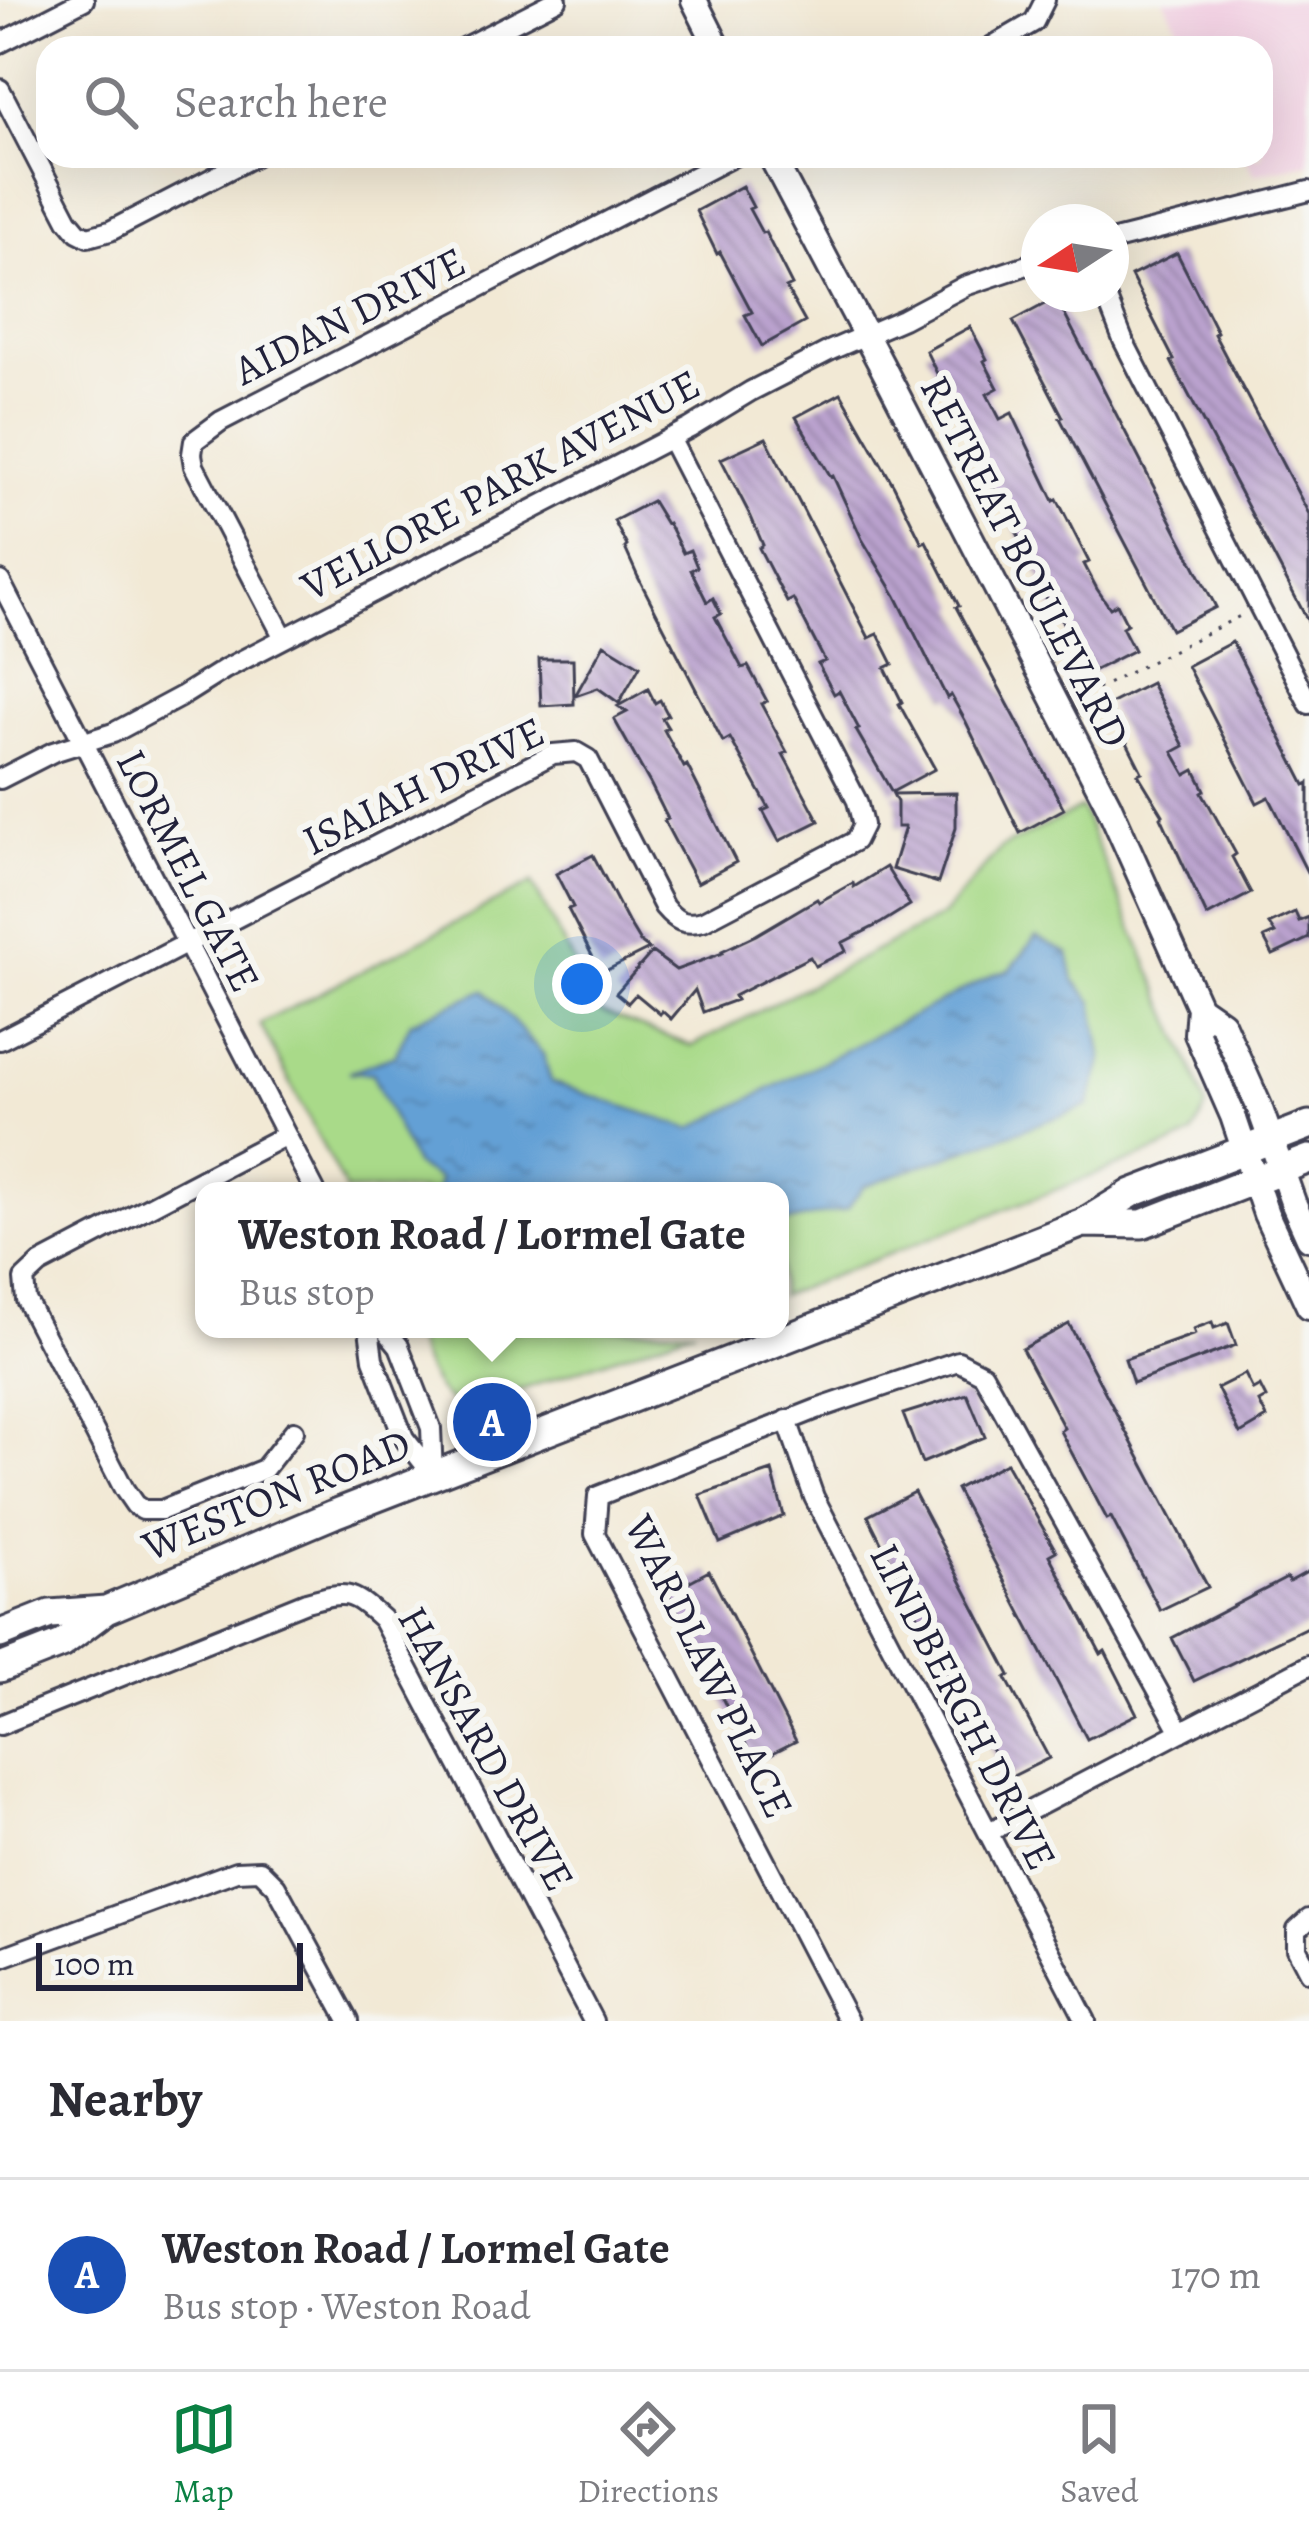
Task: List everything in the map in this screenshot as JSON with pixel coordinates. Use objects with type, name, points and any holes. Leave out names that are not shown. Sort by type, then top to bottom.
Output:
[{"type":"main road","name":"WESTON ROAD","points":[[789,1337],[1083,1223],[1132,1193],[1309,1125]]},
{"type":"main road","name":"WESTON ROAD","points":[[1083,1223],[1142,1224],[1309,1159]]},
{"type":"main road","name":"WESTON ROAD","points":[[0,1668],[61,1644],[106,1610],[433,1475],[786,1338]]},
{"type":"main road","name":"WESTON ROAD","points":[[0,1634],[50,1614],[106,1610]]},
{"type":"street","points":[[0,44],[84,0]]},
{"type":"street","points":[[486,36],[557,0]]},
{"type":"street","points":[[694,0],[712,36]]},
{"type":"street","points":[[1010,36],[1034,22],[1045,0]]},
{"type":"street","points":[[0,89],[36,158]]},
{"type":"street","points":[[41,168],[68,220],[88,237],[110,231],[232,168]]},
{"type":"street","name":"AIDAN DRIVE","points":[[284,638],[194,466],[194,441],[221,421],[711,168]]},
{"type":"street","name":"RETREAT BOULEVARD","points":[[777,168],[1108,804],[1199,1007],[1222,1023],[1268,1175]]},
{"type":"street","points":[[1129,236],[1309,191]]},
{"type":"street","name":"VELLORE PARK AVENUE","points":[[0,779],[53,752],[130,724],[751,391],[965,286],[1021,267]]},
{"type":"street","points":[[1112,312],[1309,704]]},
{"type":"street","name":"ISAIAH DRIVE","points":[[187,943],[564,752],[577,752],[588,759],[664,907],[684,923],[703,921],[855,841],[863,825],[857,801],[670,438]]},
{"type":"street","name":"LORMEL GATE","points":[[0,581],[310,1182]]},
{"type":"street","points":[[0,1040],[187,943]]},
{"type":"street","points":[[196,1182],[286,1135]]},
{"type":"street","points":[[1268,1175],[1309,1238]]},
{"type":"street","points":[[1268,1175],[1266,1214],[1309,1306]]},
{"type":"street","points":[[195,1183],[40,1264],[25,1279],[26,1300],[124,1489],[142,1510],[162,1510],[264,1469],[294,1431]]},
{"type":"street","points":[[370,1338],[373,1359],[404,1438],[433,1475]]},
{"type":"street","points":[[392,1338],[431,1428],[433,1475]]},
{"type":"street","name":"WARDLAW PLACE","points":[[848,2021],[595,1534],[598,1496],[787,1420],[958,1361],[983,1374],[1181,1732]]},
{"type":"street","name":"LINDBERGH DRIVE","points":[[787,1420],[814,1497],[1086,2021]]},
{"type":"street","name":"HANSARD DRIVE","points":[[0,1725],[306,1602],[340,1592],[360,1599],[382,1618],[593,2021]]},
{"type":"street","points":[[989,1832],[1309,1665]]},
{"type":"street","points":[[0,1958],[236,1871],[260,1870],[276,1886],[349,2021]]},
{"type":"street","points":[[1309,1919],[1297,1930],[1297,1949],[1309,1972]]},
{"type":"path","points":[[1075,701],[1248,612]]},
{"type":"shaded area","points":[[1164,0],[1309,0],[1309,163],[1254,174],[1251,168],[1273,168],[1273,36],[1183,36]]},
{"type":"green space","points":[[1081,808],[1206,1108],[1192,1135],[1167,1147],[789,1293],[789,1182],[341,1182],[260,1024],[532,883],[599,1011],[692,1046],[942,916],[1001,848]]},
{"type":"green space","points":[[414,1338],[668,1338],[467,1409],[445,1398]]},
{"type":"water","points":[[1036,937],[1068,953],[1074,980],[1093,1002],[1103,1060],[1088,1106],[864,1186],[847,1209],[789,1222],[789,1182],[438,1182],[415,1166],[372,1073],[349,1072],[395,1055],[411,1022],[484,990],[543,1054],[551,1082],[691,1129],[1010,970]]},
{"type":"building","points":[[742,186],[753,207],[749,209],[792,285],[786,288],[805,322],[762,346],[745,315],[752,312],[696,211]]},
{"type":"building","points":[[1177,253],[1309,514],[1309,623],[1131,276]]},
{"type":"building","points":[[1030,312],[1063,312],[1216,607],[1171,630],[1013,321]]},
{"type":"building","points":[[970,327],[998,388],[987,394],[1000,419],[1012,413],[1089,562],[1084,564],[1097,589],[1110,608],[1117,604],[1127,624],[1122,627],[1134,650],[1091,672],[1042,590],[1046,588],[926,351]]},
{"type":"building","points":[[841,393],[922,543],[926,541],[1064,809],[1020,833],[966,722],[951,695],[947,698],[833,476],[796,417]]},
{"type":"building","points":[[766,438],[869,638],[878,634],[893,664],[885,668],[899,704],[935,769],[892,792],[839,691],[834,694],[818,664],[825,661],[793,599],[787,602],[759,548],[763,545],[721,459]]},
{"type":"building","points":[[652,501],[683,553],[690,550],[697,567],[691,570],[707,602],[713,598],[721,614],[715,617],[742,668],[748,666],[767,701],[761,704],[819,821],[779,841],[763,811],[769,808],[730,738],[723,742],[614,521]]},
{"type":"building","points":[[1232,642],[1305,785],[1309,783],[1309,876],[1269,797],[1257,803],[1187,666]]},
{"type":"building","points":[[604,644],[640,666],[619,703],[598,688],[575,696]]},
{"type":"building","points":[[539,659],[573,659],[574,704],[541,706]]},
{"type":"building","points":[[1151,683],[1184,746],[1173,752],[1186,775],[1195,770],[1251,893],[1207,916],[1108,705]]},
{"type":"building","points":[[648,689],[668,715],[662,718],[668,728],[664,730],[736,862],[697,883],[614,719],[627,712],[618,706]]},
{"type":"building","points":[[956,793],[956,828],[938,883],[892,869],[905,827],[897,827],[893,794]]},
{"type":"building","points":[[593,855],[628,922],[649,949],[601,973],[556,874]]},
{"type":"building","points":[[886,867],[910,905],[842,943],[846,951],[815,966],[810,957],[734,996],[736,1000],[703,1012],[695,990],[671,1019],[636,994],[628,1003],[616,993],[652,952],[676,970],[723,953],[817,899],[853,883],[854,887]]},
{"type":"building","points":[[1295,912],[1299,921],[1309,917],[1309,938],[1273,955],[1264,938],[1275,933],[1269,924]]},
{"type":"building","points":[[1212,1322],[1214,1328],[1228,1323],[1236,1345],[1133,1383],[1125,1359],[1195,1334],[1193,1329]]},
{"type":"building","points":[[1069,1324],[1208,1587],[1160,1610],[1060,1431],[1064,1428],[1022,1349]]},
{"type":"building","points":[[1245,1374],[1253,1390],[1260,1386],[1266,1398],[1259,1402],[1267,1418],[1240,1434],[1217,1388]]},
{"type":"building","points":[[967,1394],[985,1437],[922,1463],[903,1414]]},
{"type":"building","points":[[1006,1463],[1056,1551],[1049,1555],[1137,1714],[1087,1739],[956,1489]]},
{"type":"building","points":[[772,1471],[784,1516],[720,1543],[700,1495]]},
{"type":"building","points":[[914,1492],[1049,1758],[1007,1779],[966,1698],[961,1701],[868,1516]]},
{"type":"building","points":[[709,1571],[796,1741],[755,1762],[668,1593]]},
{"type":"building","points":[[1309,1571],[1309,1626],[1194,1681],[1172,1638]]},
{"type":"place","name":"Weston Road / Lormel Gate","points":[[492,1422]]}]
